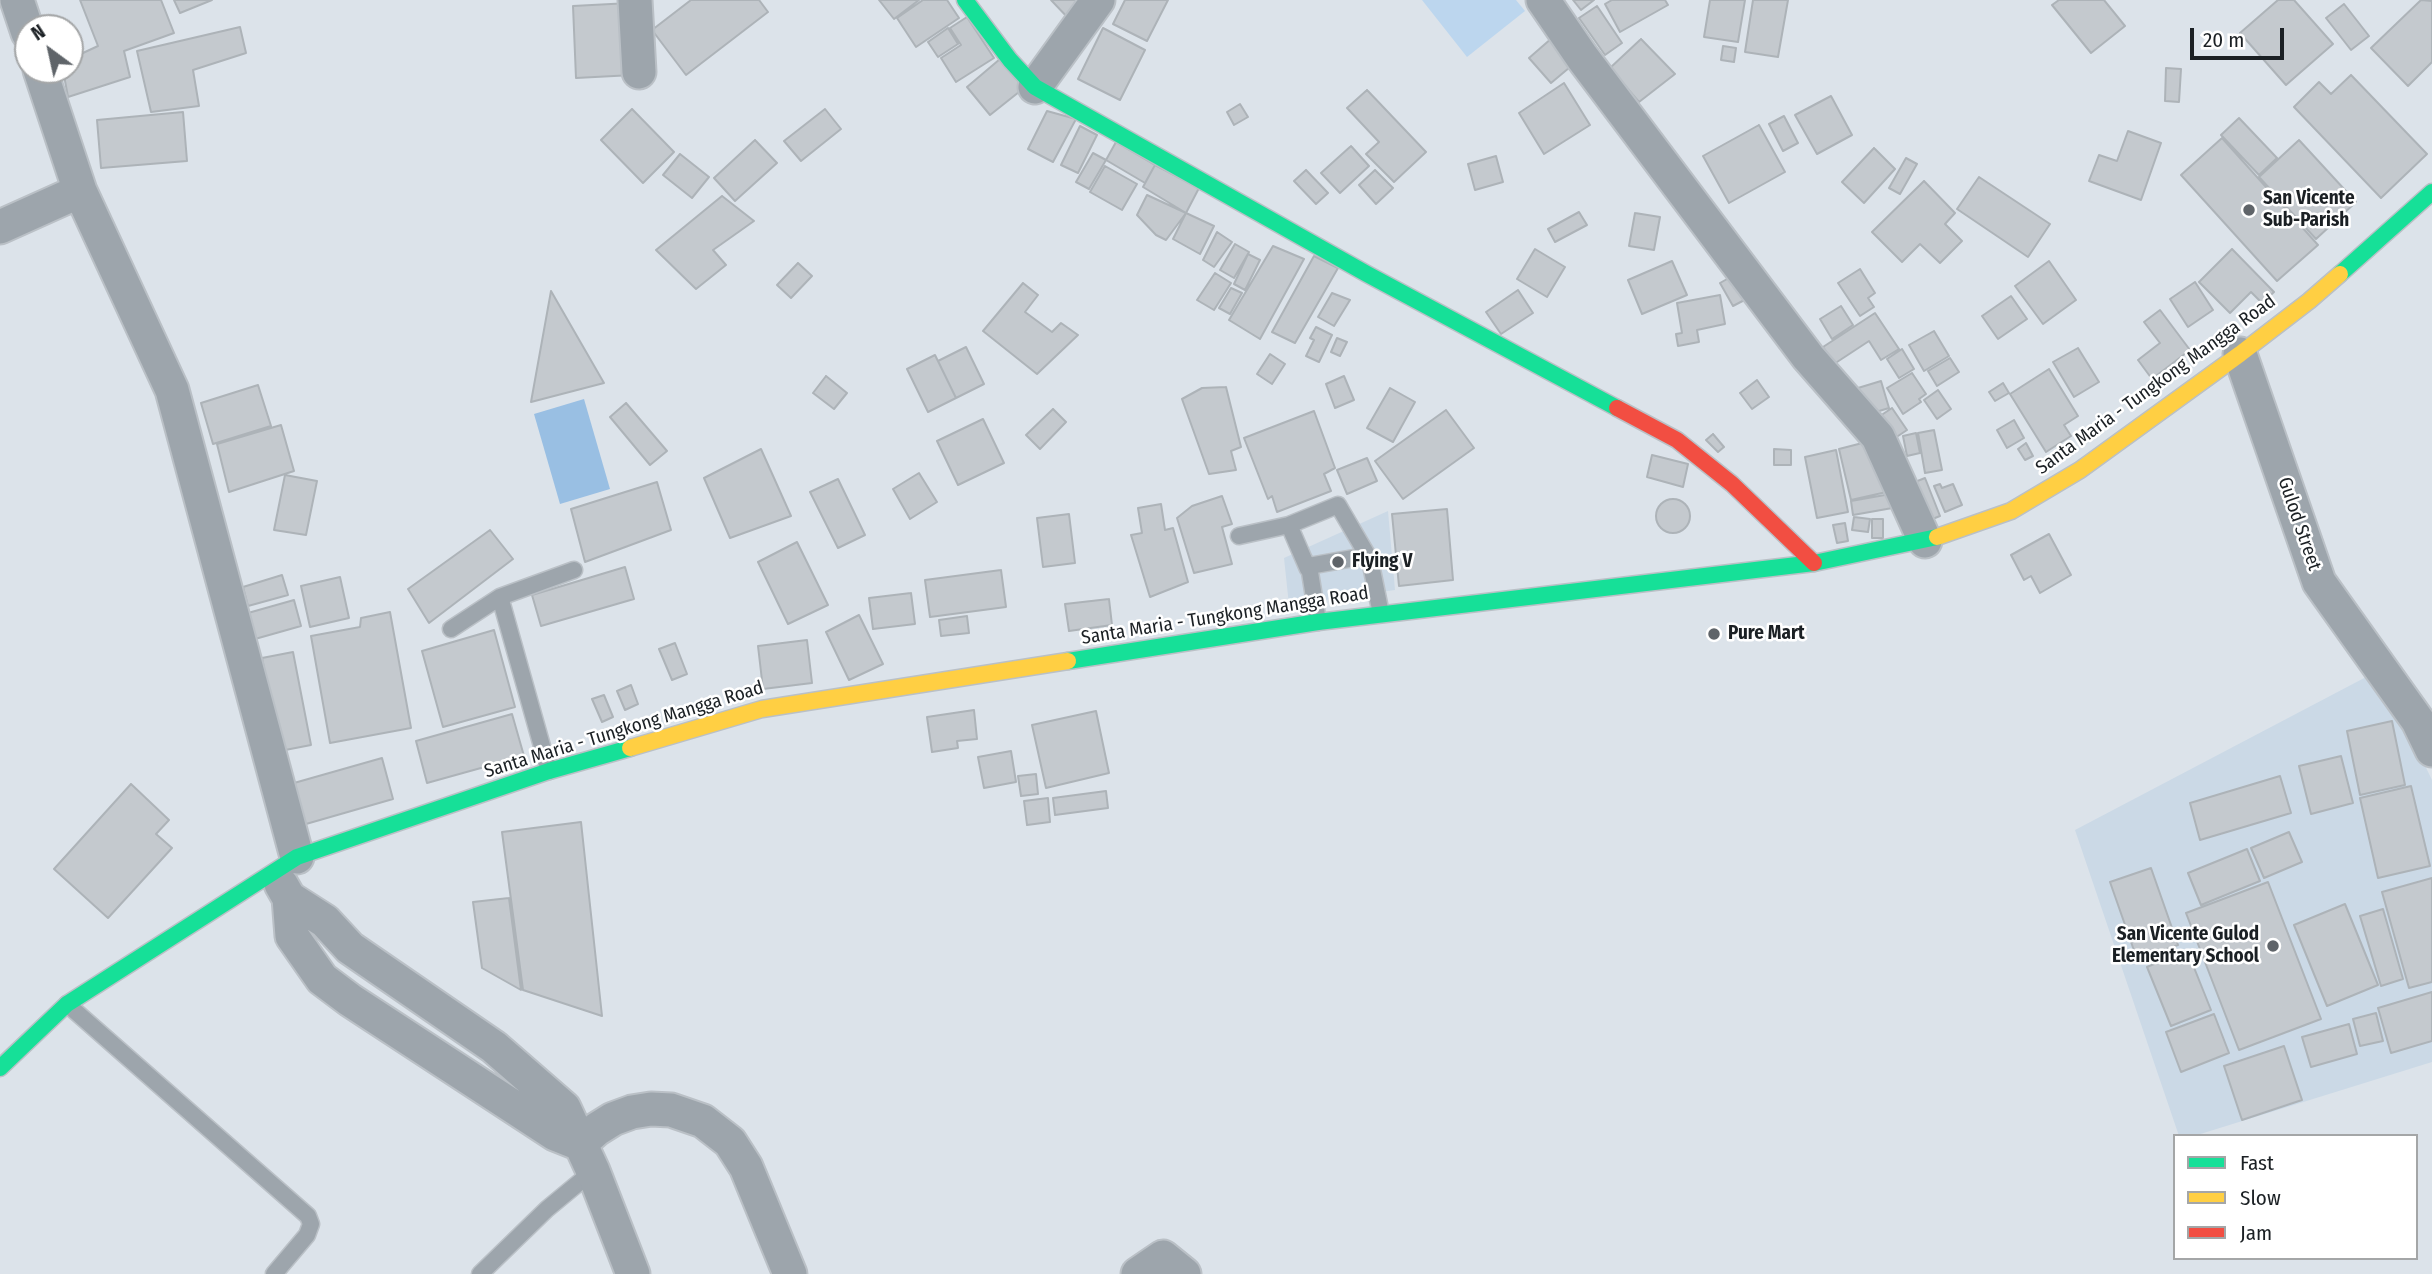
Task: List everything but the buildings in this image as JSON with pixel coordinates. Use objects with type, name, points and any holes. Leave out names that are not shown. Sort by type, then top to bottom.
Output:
[{"type":"main road","points":[[965,0],[1010,60],[1035,87],[1367,274],[1677,440],[1732,484],[1814,563]]},
{"type":"main road","name":"Santa Maria - Tungkong Mangga Road","points":[[0,1068],[67,1004],[287,875],[549,771],[762,709],[1318,622],[1814,563],[1925,541],[2011,511],[2080,470],[2241,354],[2309,301],[2432,192]]},
{"type":"street","points":[[1035,87],[1098,0]]},
{"type":"street","points":[[1543,0],[1582,57],[1808,357],[1878,437],[1925,541]]},
{"type":"street","points":[[639,72],[643,5]]},
{"type":"street","points":[[45,84],[80,191],[172,390],[287,875],[350,948],[494,1047],[564,1108],[633,1274]]},
{"type":"street","points":[[0,227],[80,191]]},
{"type":"street","name":"Gulod Street","points":[[2241,354],[2319,582],[2418,721],[2432,750]]},
{"type":"street","points":[[586,1158],[597,1129],[632,1112],[671,1110],[703,1121],[730,1142],[746,1167],[790,1274]]},
{"type":"street","points":[[1138,1274],[1163,1257],[1184,1274]]},
{"type":"lane","points":[[1239,536],[1289,525],[1339,505],[1368,558],[1381,614]]},
{"type":"lane","points":[[1289,525],[1308,569],[1318,622]]},
{"type":"lane","points":[[1308,569],[1312,565],[1365,556],[1368,558]]},
{"type":"lane","points":[[451,629],[500,597],[574,570]]},
{"type":"lane","points":[[500,597],[549,771]]},
{"type":"lane","points":[[67,1004],[308,1216],[312,1224],[307,1235],[274,1274]]},
{"type":"lane","points":[[480,1274],[547,1209],[586,1158]]},
{"type":"shaded area","points":[[1422,0],[1516,0],[1525,11],[1467,57]]},
{"type":"shaded area","points":[[584,399],[610,489],[560,504],[534,414]]},
{"type":"shaded area","points":[[1388,511],[1395,590],[1289,605],[1284,558]]},
{"type":"shaded area","name":"San Vicente Gulod Elementary School","points":[[2368,676],[2407,729],[2432,780],[2432,1062],[2200,1134],[2178,1134],[2075,830]]},
{"type":"traffic: fast","points":[[965,0],[1010,60],[1035,87],[1367,274],[1617,408]]},
{"type":"traffic: fast","points":[[2340,274],[2432,192]]},
{"type":"traffic: fast","points":[[1068,661],[1318,622],[1814,563],[1937,537]]},
{"type":"traffic: fast","points":[[0,1068],[67,1004],[297,857],[549,771],[630,748]]},
{"type":"traffic: slow","points":[[1937,537],[2011,511],[2080,470],[2240,354],[2340,274]]},
{"type":"traffic: slow","points":[[630,748],[762,709],[1068,661]]},
{"type":"traffic: jam","points":[[1617,408],[1677,440],[1732,484],[1814,563]]},
{"type":"place","name":"San Vicente Sub-Parish","points":[[2249,210]]},
{"type":"place","name":"Flying V","points":[[1338,562]]},
{"type":"place","name":"Pure Mart","points":[[1714,634]]},
{"type":"place","name":"San Vicente Gulod Elementary School","points":[[2273,946]]}]
